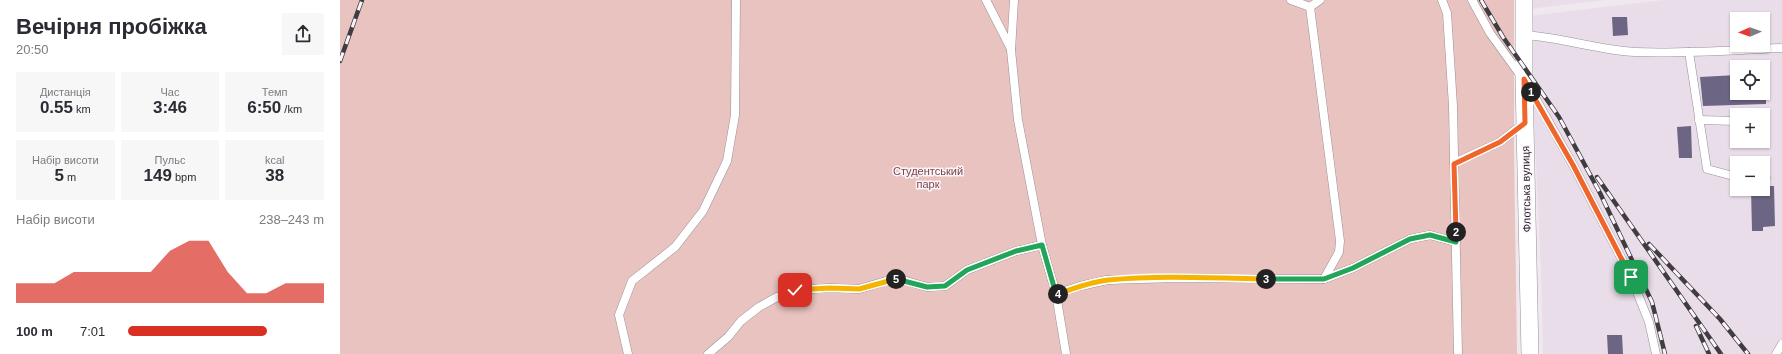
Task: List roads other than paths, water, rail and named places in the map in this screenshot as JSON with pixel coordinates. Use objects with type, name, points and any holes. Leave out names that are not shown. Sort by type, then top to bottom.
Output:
[{"type":"street","name":"Флотська вулиця","points":[[1524,0],[1523,35],[1530,354]]},
{"type":"lane","points":[[628,354],[619,315],[632,281],[675,247],[703,211],[727,161],[735,115],[736,0]]},
{"type":"lane","points":[[986,0],[1011,50]]},
{"type":"lane","points":[[1014,0],[1011,50],[1018,120],[1042,245],[1056,294],[1066,354]]},
{"type":"lane","points":[[1291,0],[1310,7]]},
{"type":"lane","points":[[1310,7],[1320,0]]},
{"type":"lane","points":[[1442,0],[1448,13],[1453,106],[1458,354]]},
{"type":"lane","points":[[1472,0],[1490,33],[1524,79],[1573,165],[1631,277],[1649,322],[1656,354]]},
{"type":"lane","points":[[1310,7],[1340,241],[1340,252],[1324,279]]},
{"type":"lane","points":[[1523,35],[1539,36],[1634,52],[1689,52],[1782,48]]},
{"type":"lane","points":[[1689,52],[1707,169],[1730,175]]},
{"type":"lane","points":[[1699,120],[1730,121]]},
{"type":"lane","points":[[1454,164],[1500,142],[1525,123]]},
{"type":"lane","points":[[1056,294],[1080,286],[1107,280],[1175,278],[1324,279],[1353,268],[1410,239],[1430,235],[1456,242]]},
{"type":"lane","points":[[708,354],[728,337],[741,321],[759,307],[777,297],[795,290],[830,288],[859,289],[896,278],[927,287],[945,286],[967,270],[1016,251],[1042,245]]},
{"type":"lane","points":[[1776,354],[1782,344]]},
{"type":"railway","points":[[340,61],[362,0]]},
{"type":"railway","points":[[1481,0],[1503,37],[1559,117],[1600,193],[1652,302],[1665,354]]},
{"type":"railway","points":[[1597,177],[1721,354]]},
{"type":"railway","points":[[1649,244],[1720,319],[1748,354]]},
{"type":"railway","points":[[1696,326],[1709,354]]},
{"type":"park label","name":"Студентський парк","points":[[928,177]]}]
